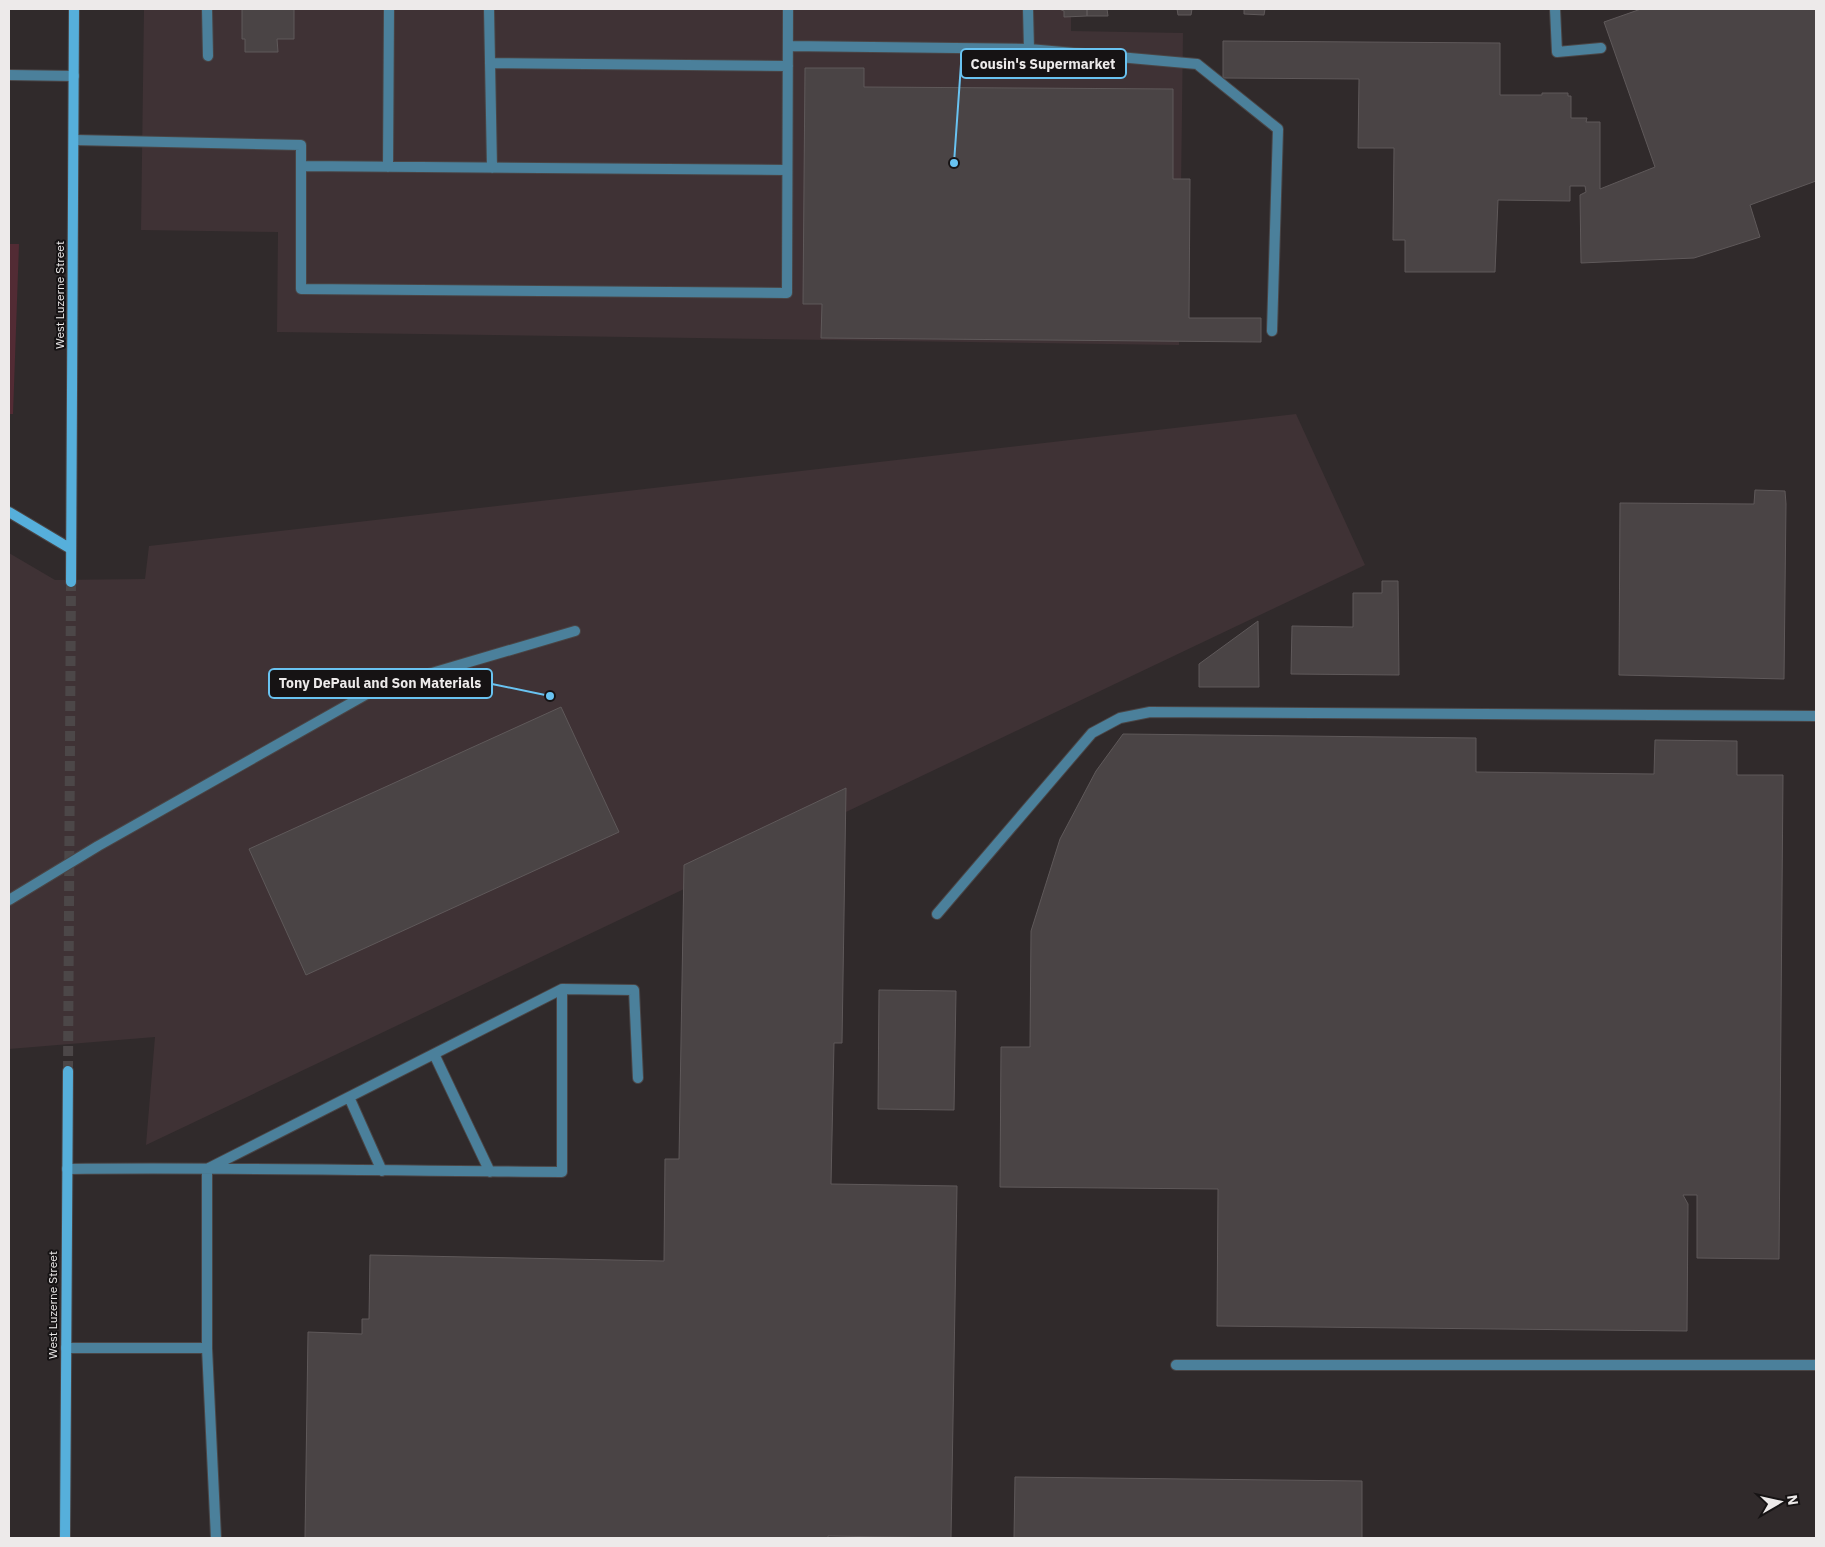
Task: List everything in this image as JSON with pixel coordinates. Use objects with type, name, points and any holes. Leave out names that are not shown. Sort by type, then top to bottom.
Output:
[{"type":"street","name":"West Luzerne Street","points":[[71,582],[74,9]]},
{"type":"street","points":[[9,512],[71,549]]},
{"type":"street","name":"West Luzerne Street","points":[[65,1538],[68,1071]]},
{"type":"lane","points":[[207,9],[208,56]]},
{"type":"lane","points":[[388,167],[389,9]]},
{"type":"lane","points":[[489,9],[492,168]]},
{"type":"lane","points":[[74,140],[300,145],[301,289],[787,293],[788,9]]},
{"type":"lane","points":[[1028,9],[1028,49]]},
{"type":"lane","points":[[1555,9],[1556,52],[1601,48]]},
{"type":"lane","points":[[788,46],[1028,49],[1197,64],[1278,129],[1272,331]]},
{"type":"lane","points":[[490,63],[788,66]]},
{"type":"lane","points":[[9,75],[74,76]]},
{"type":"lane","points":[[301,166],[787,170]]},
{"type":"lane","points":[[9,900],[98,846],[374,690],[575,631]]},
{"type":"lane","points":[[937,914],[1092,733],[1120,718],[1150,712],[1816,716]]},
{"type":"lane","points":[[67,1170],[207,1169],[382,1172],[562,1172],[562,989]]},
{"type":"lane","points":[[207,1169],[562,989],[634,990],[638,1078]]},
{"type":"lane","points":[[434,1054],[490,1172]]},
{"type":"lane","points":[[349,1097],[382,1172]]},
{"type":"lane","points":[[207,1169],[207,1348],[216,1538]]},
{"type":"lane","points":[[66,1348],[207,1348]]},
{"type":"lane","points":[[1176,1365],[1816,1365]]},
{"type":"shaded area","points":[[144,9],[1071,9],[1071,31],[1183,33],[1179,345],[277,332],[278,232],[141,230]]},
{"type":"shaded area","points":[[9,244],[19,244],[13,414],[9,414]]},
{"type":"shaded area","points":[[1296,414],[1365,565],[146,1145],[155,1037],[9,1049],[9,553],[55,580],[145,579],[149,546]]},
{"type":"building","points":[[242,9],[294,9],[294,39],[277,39],[278,52],[245,52],[245,39],[242,39]]},
{"type":"building","points":[[1059,9],[1087,9],[1087,16],[1064,17],[1064,11]]},
{"type":"building","points":[[1087,9],[1107,9],[1108,16],[1087,16]]},
{"type":"building","points":[[1177,9],[1192,9],[1191,15],[1178,15]]},
{"type":"building","points":[[1244,9],[1265,9],[1264,15],[1244,14]]},
{"type":"building","points":[[1641,9],[1816,9],[1816,181],[1750,205],[1760,237],[1694,258],[1581,263],[1580,195],[1586,192],[1585,186],[1570,186],[1570,201],[1498,200],[1495,272],[1405,272],[1405,240],[1393,240],[1394,148],[1358,148],[1359,79],[1223,78],[1223,41],[1500,43],[1500,95],[1568,93],[1568,96],[1571,96],[1571,118],[1587,118],[1586,122],[1600,122],[1600,189],[1655,167],[1604,22]]},
{"type":"building","points":[[805,68],[864,68],[864,87],[1173,89],[1173,179],[1190,179],[1189,318],[1261,318],[1261,342],[821,338],[822,304],[803,304]]},
{"type":"building","points":[[1755,490],[1785,491],[1784,679],[1619,675],[1620,503],[1754,504]]},
{"type":"building","points":[[1382,581],[1398,581],[1399,675],[1291,674],[1292,626],[1353,627],[1353,593],[1382,593]]},
{"type":"building","points":[[1258,621],[1259,687],[1199,687],[1199,664]]},
{"type":"building","points":[[561,707],[619,832],[306,975],[249,849]]},
{"type":"building","points":[[1123,734],[1476,738],[1476,772],[1654,774],[1655,740],[1737,741],[1737,775],[1783,775],[1779,1259],[1697,1258],[1697,1195],[1683,1195],[1688,1204],[1687,1331],[1217,1326],[1218,1189],[1000,1187],[1001,1047],[1030,1047],[1031,931],[1060,839],[1096,771]]},
{"type":"building","points":[[846,788],[842,1043],[834,1043],[831,1184],[957,1186],[951,1538],[828,1536],[828,1538],[305,1538],[308,1332],[362,1334],[362,1319],[369,1319],[370,1255],[664,1261],[665,1159],[679,1159],[684,865]]},
{"type":"building","points":[[879,990],[956,991],[954,1110],[878,1109]]},
{"type":"building","points":[[1015,1477],[1362,1481],[1362,1538],[1014,1538]]},
{"type":"tunnel","points":[[68,1071],[71,582]]},
{"type":"place","name":"Cousin's Supermarket","points":[[954,163]]},
{"type":"place","name":"Tony DePaul and Son Materials","points":[[550,696]]}]
